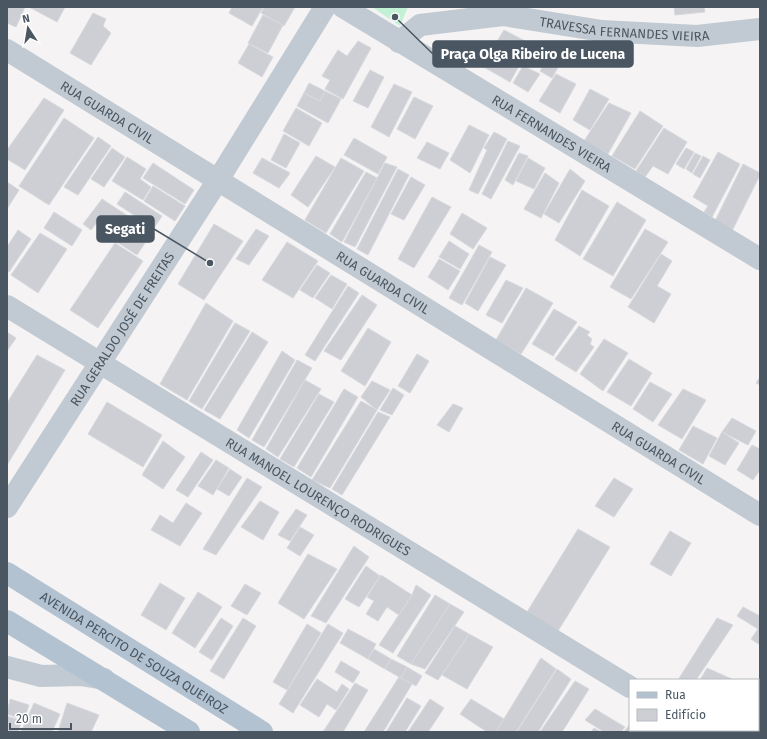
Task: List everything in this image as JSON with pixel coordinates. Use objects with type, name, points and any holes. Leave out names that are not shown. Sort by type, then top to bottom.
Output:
[{"type":"main road","name":"AVENIDA PERCITO DE SOUZA QUEIROZ","points":[[7,573],[262,732]]},
{"type":"main road","points":[[7,621],[189,732]]},
{"type":"street","name":"RUA GERALDO JOSÉ DE FREITAS","points":[[7,507],[98,363],[218,180],[325,7]]},
{"type":"street","name":"RUA FERNANDES VIEIRA","points":[[343,7],[760,259]]},
{"type":"street","name":"TRAVESSA FERNANDES VIEIRA","points":[[399,42],[420,25],[503,15],[602,31],[698,36],[760,29]]},
{"type":"street","name":"RUA GUARDA CIVIL","points":[[7,50],[760,515]]},
{"type":"street","name":"RUA MANOEL LOURENÇO RODRIGUES","points":[[7,306],[629,686]]},
{"type":"street","points":[[7,667],[41,676],[81,675],[104,679]]},
{"type":"green space","points":[[372,7],[408,7],[400,26]]},
{"type":"building","points":[[7,7],[25,7],[16,27],[7,23]]},
{"type":"building","points":[[29,7],[65,7],[57,22]]},
{"type":"building","points":[[232,7],[263,7],[252,26],[229,13]]},
{"type":"building","points":[[264,7],[295,7],[284,26],[261,13]]},
{"type":"building","points":[[674,7],[704,7],[705,12],[675,15]]},
{"type":"building","points":[[93,13],[106,19],[103,26],[111,33],[91,65],[70,53]]},
{"type":"building","points":[[263,15],[283,25],[268,53],[248,43]]},
{"type":"building","points":[[504,30],[531,44],[510,82],[482,66]]},
{"type":"building","points":[[358,41],[371,48],[343,99],[325,89],[330,80],[322,76],[338,50],[347,56]]},
{"type":"building","points":[[249,44],[273,57],[262,77],[238,63]]},
{"type":"building","points":[[553,51],[565,55],[552,78],[540,71]]},
{"type":"building","points":[[523,66],[540,74],[528,92],[513,83]]},
{"type":"building","points":[[370,70],[384,77],[368,108],[353,101]]},
{"type":"building","points":[[556,74],[576,84],[560,113],[539,101]]},
{"type":"building","points":[[309,83],[325,91],[320,101],[304,93]]},
{"type":"building","points":[[394,84],[412,92],[389,137],[371,127]]},
{"type":"building","points":[[590,89],[609,99],[590,130],[573,120]]},
{"type":"building","points":[[325,91],[341,99],[328,123],[297,106],[304,93],[320,101]]},
{"type":"building","points":[[414,97],[433,106],[415,139],[397,129]]},
{"type":"building","points":[[44,98],[64,110],[25,170],[7,159],[7,150]]},
{"type":"building","points":[[609,103],[631,113],[608,154],[584,141]]},
{"type":"building","points":[[296,108],[322,123],[309,146],[283,131]]},
{"type":"building","points":[[640,111],[663,126],[635,169],[612,156]]},
{"type":"building","points":[[64,118],[94,138],[49,205],[19,186]]},
{"type":"building","points":[[469,125],[489,135],[470,173],[450,160]]},
{"type":"building","points":[[664,128],[687,142],[668,174],[653,166],[645,177],[636,171]]},
{"type":"building","points":[[494,132],[507,139],[478,194],[469,190],[487,150],[484,148]]},
{"type":"building","points":[[284,134],[300,143],[286,168],[271,160]]},
{"type":"building","points":[[98,137],[111,146],[78,195],[64,187]]},
{"type":"building","points":[[354,138],[387,157],[378,174],[344,155]]},
{"type":"building","points":[[508,141],[520,146],[491,199],[482,194]]},
{"type":"building","points":[[427,142],[449,153],[440,169],[417,158]]},
{"type":"building","points":[[112,148],[125,157],[104,187],[91,179]]},
{"type":"building","points":[[686,148],[694,152],[684,169],[676,164]]},
{"type":"building","points":[[718,152],[740,164],[712,217],[704,212],[708,206],[693,197]]},
{"type":"building","points":[[519,153],[528,156],[513,185],[505,180]]},
{"type":"building","points":[[695,153],[701,156],[692,173],[686,169]]},
{"type":"building","points":[[316,156],[335,167],[308,207],[291,195]]},
{"type":"building","points":[[703,156],[710,160],[700,178],[693,174]]},
{"type":"building","points":[[127,157],[146,169],[140,179],[151,187],[143,200],[112,181]]},
{"type":"building","points":[[262,158],[290,173],[279,188],[253,173]]},
{"type":"building","points":[[262,158],[290,173],[279,188],[253,173]]},
{"type":"building","points":[[341,158],[364,171],[326,233],[305,220]]},
{"type":"building","points":[[528,158],[545,168],[534,189],[516,181]]},
{"type":"building","points":[[153,163],[194,190],[185,204],[143,178]]},
{"type":"building","points":[[385,163],[397,167],[355,247],[344,242]]},
{"type":"building","points":[[743,164],[760,173],[760,175],[732,231],[715,221]]},
{"type":"building","points":[[398,169],[409,175],[368,255],[357,249]]},
{"type":"building","points":[[570,169],[585,181],[559,223],[544,214]]},
{"type":"building","points":[[366,172],[377,178],[342,242],[330,234]]},
{"type":"building","points":[[545,173],[559,183],[541,218],[524,209]]},
{"type":"building","points":[[411,177],[425,185],[404,220],[391,214]]},
{"type":"building","points":[[7,182],[19,190],[7,209]]},
{"type":"building","points":[[153,186],[185,206],[175,221],[144,201]]},
{"type":"building","points":[[582,190],[609,206],[580,256],[555,240]]},
{"type":"building","points":[[125,192],[162,216],[154,228],[117,204]]},
{"type":"building","points":[[432,197],[451,207],[414,268],[398,259]]},
{"type":"building","points":[[102,199],[143,226],[136,237],[102,216],[91,230],[83,224]]},
{"type":"building","points":[[617,202],[646,220],[613,276],[583,259]]},
{"type":"building","points":[[54,212],[82,230],[72,246],[44,228]]},
{"type":"building","points":[[462,213],[487,228],[473,249],[450,234]]},
{"type":"building","points":[[113,223],[145,243],[137,255],[106,235]]},
{"type":"building","points":[[214,224],[243,241],[204,300],[178,284]]},
{"type":"building","points":[[256,229],[269,236],[249,265],[236,259]]},
{"type":"building","points":[[645,229],[668,242],[631,299],[610,287]]},
{"type":"building","points":[[18,230],[31,239],[9,272],[7,271],[7,247]]},
{"type":"building","points":[[40,233],[67,249],[38,293],[11,275]]},
{"type":"building","points":[[449,241],[469,254],[460,269],[439,257]]},
{"type":"building","points":[[287,242],[318,261],[293,298],[262,280]]},
{"type":"building","points":[[115,243],[143,261],[98,328],[70,310]]},
{"type":"building","points":[[479,245],[492,252],[462,305],[449,298]]},
{"type":"building","points":[[661,254],[672,261],[657,286],[671,294],[654,323],[628,307]]},
{"type":"building","points":[[490,257],[506,265],[478,311],[465,303]]},
{"type":"building","points":[[439,259],[460,271],[448,290],[428,277]]},
{"type":"building","points":[[317,265],[330,273],[313,298],[300,290]]},
{"type":"building","points":[[331,275],[347,284],[332,309],[315,298]]},
{"type":"building","points":[[506,280],[523,288],[502,323],[486,315]]},
{"type":"building","points":[[348,286],[359,293],[315,361],[305,355]]},
{"type":"building","points":[[526,288],[553,303],[521,354],[496,340]]},
{"type":"building","points":[[362,295],[377,305],[341,360],[324,351]]},
{"type":"building","points":[[206,303],[233,321],[187,400],[160,384]]},
{"type":"building","points":[[554,309],[577,322],[553,356],[532,344]]},
{"type":"building","points":[[235,323],[250,331],[202,409],[189,401]]},
{"type":"building","points":[[579,326],[590,332],[587,335],[592,339],[590,344],[594,347],[576,372],[555,359]]},
{"type":"building","points":[[368,328],[391,342],[365,386],[341,371]]},
{"type":"building","points":[[7,332],[16,338],[7,351]]},
{"type":"building","points":[[252,332],[268,342],[220,419],[204,410]]},
{"type":"building","points":[[604,339],[628,353],[603,391],[580,374]]},
{"type":"building","points":[[282,351],[295,360],[249,438],[237,430]]},
{"type":"building","points":[[417,354],[429,361],[410,393],[398,386]]},
{"type":"building","points":[[37,355],[65,370],[7,465],[7,403]]},
{"type":"building","points":[[629,359],[652,373],[631,406],[607,392]]},
{"type":"building","points":[[297,360],[312,368],[264,447],[252,440]]},
{"type":"building","points":[[760,377],[760,385],[756,383]]},
{"type":"building","points":[[305,380],[321,389],[278,457],[266,449]]},
{"type":"building","points":[[372,381],[390,390],[377,410],[361,397]]},
{"type":"building","points":[[650,382],[672,394],[653,422],[633,409]]},
{"type":"building","points":[[393,388],[404,395],[392,415],[380,410]]},
{"type":"building","points":[[344,389],[358,397],[311,477],[297,468]]},
{"type":"building","points":[[683,389],[706,400],[682,439],[658,425]]},
{"type":"building","points":[[319,394],[334,402],[294,467],[280,459]]},
{"type":"building","points":[[361,401],[377,410],[330,488],[312,480]]},
{"type":"building","points":[[107,402],[162,435],[143,467],[88,434]]},
{"type":"building","points":[[453,404],[463,408],[449,432],[437,425]]},
{"type":"building","points":[[378,412],[390,417],[342,495],[332,489]]},
{"type":"building","points":[[732,418],[756,431],[748,445],[722,432]]},
{"type":"building","points":[[693,426],[717,438],[703,464],[679,450]]},
{"type":"building","points":[[722,432],[739,443],[725,465],[709,456]]},
{"type":"building","points":[[163,441],[185,457],[163,489],[142,475]]},
{"type":"building","points":[[752,445],[760,449],[760,470],[753,480],[737,470]]},
{"type":"building","points":[[201,452],[213,460],[188,497],[176,490]]},
{"type":"building","points":[[216,460],[229,468],[213,495],[198,486]]},
{"type":"building","points":[[230,469],[242,477],[229,496],[217,489]]},
{"type":"building","points":[[247,478],[262,487],[216,555],[203,549]]},
{"type":"building","points":[[614,478],[633,489],[614,517],[595,506]]},
{"type":"building","points":[[260,501],[279,512],[263,540],[241,527]]},
{"type":"building","points":[[186,503],[202,513],[180,546],[151,530],[160,515],[173,523]]},
{"type":"building","points":[[296,509],[307,515],[290,541],[278,535]]},
{"type":"building","points":[[300,527],[314,535],[300,556],[287,548]]},
{"type":"building","points":[[578,529],[610,547],[558,631],[527,612]]},
{"type":"building","points":[[670,531],[691,543],[671,576],[650,564]]},
{"type":"building","points":[[354,546],[369,557],[326,623],[311,616]]},
{"type":"building","points":[[308,554],[337,569],[304,619],[278,603]]},
{"type":"building","points":[[366,566],[380,576],[359,607],[345,599]]},
{"type":"building","points":[[381,575],[412,595],[399,615],[387,607],[378,621],[366,614],[374,601],[367,597]]},
{"type":"building","points":[[160,583],[185,598],[166,630],[141,615]]},
{"type":"building","points":[[245,584],[261,593],[247,615],[231,606]]},
{"type":"building","points":[[416,585],[431,595],[393,653],[379,645],[412,595]]},
{"type":"building","points":[[198,592],[222,607],[195,648],[172,633]]},
{"type":"building","points":[[435,595],[450,604],[411,664],[397,656]]},
{"type":"building","points":[[450,604],[464,612],[425,669],[411,664]]},
{"type":"building","points":[[743,607],[760,616],[760,645],[751,639],[758,629],[737,616]]},
{"type":"building","points":[[221,618],[233,626],[212,660],[199,652]]},
{"type":"building","points":[[243,618],[256,626],[224,679],[210,671]]},
{"type":"building","points":[[717,618],[733,625],[697,679],[679,679]]},
{"type":"building","points":[[307,624],[321,633],[287,690],[273,682]]},
{"type":"building","points":[[328,624],[343,633],[293,713],[279,704]]},
{"type":"building","points":[[455,626],[469,634],[438,680],[425,673]]},
{"type":"building","points":[[348,629],[376,644],[368,659],[340,643]]},
{"type":"building","points":[[469,634],[493,647],[467,689],[442,675]]},
{"type":"building","points":[[374,649],[391,659],[385,669],[368,659]]},
{"type":"building","points":[[541,658],[556,669],[516,732],[496,732]]},
{"type":"building","points":[[391,659],[407,667],[401,678],[385,669]]},
{"type":"building","points":[[341,661],[360,672],[353,683],[335,672]]},
{"type":"building","points":[[407,667],[422,676],[416,686],[401,678]]},
{"type":"building","points":[[707,668],[732,679],[701,679]]},
{"type":"building","points":[[557,669],[571,679],[538,732],[517,732]]},
{"type":"building","points":[[399,677],[412,684],[383,732],[364,732]]},
{"type":"building","points":[[317,679],[337,692],[342,684],[349,689],[336,710],[327,704],[319,717],[300,705]]},
{"type":"building","points":[[575,681],[589,689],[562,732],[540,732]]},
{"type":"building","points":[[355,683],[368,690],[343,732],[323,732]]},
{"type":"building","points":[[760,690],[759,721],[759,692]]},
{"type":"building","points":[[407,698],[421,706],[405,732],[386,732]]},
{"type":"building","points":[[10,699],[29,705],[24,720],[7,714]]},
{"type":"building","points":[[430,699],[444,708],[428,732],[408,732]]},
{"type":"building","points":[[471,699],[504,719],[496,732],[487,732],[460,714]]},
{"type":"building","points":[[34,703],[60,714],[52,732],[21,732]]},
{"type":"building","points":[[67,703],[99,715],[91,732],[58,732]]},
{"type":"building","points":[[595,709],[625,727],[621,732],[604,732],[585,720]]},
{"type":"building","points":[[7,716],[22,721],[18,732],[7,732]]},
{"type":"building","points":[[629,725],[629,731],[647,731],[645,732],[624,732]]},
{"type":"building","points":[[594,728],[601,732],[591,732]]},
{"type":"building","points":[[738,731],[754,731],[753,732]]},
{"type":"place","name":"Praça Olga Ribeiro de Lucena","points":[[395,17]]},
{"type":"place","name":"Segati","points":[[210,263]]}]
